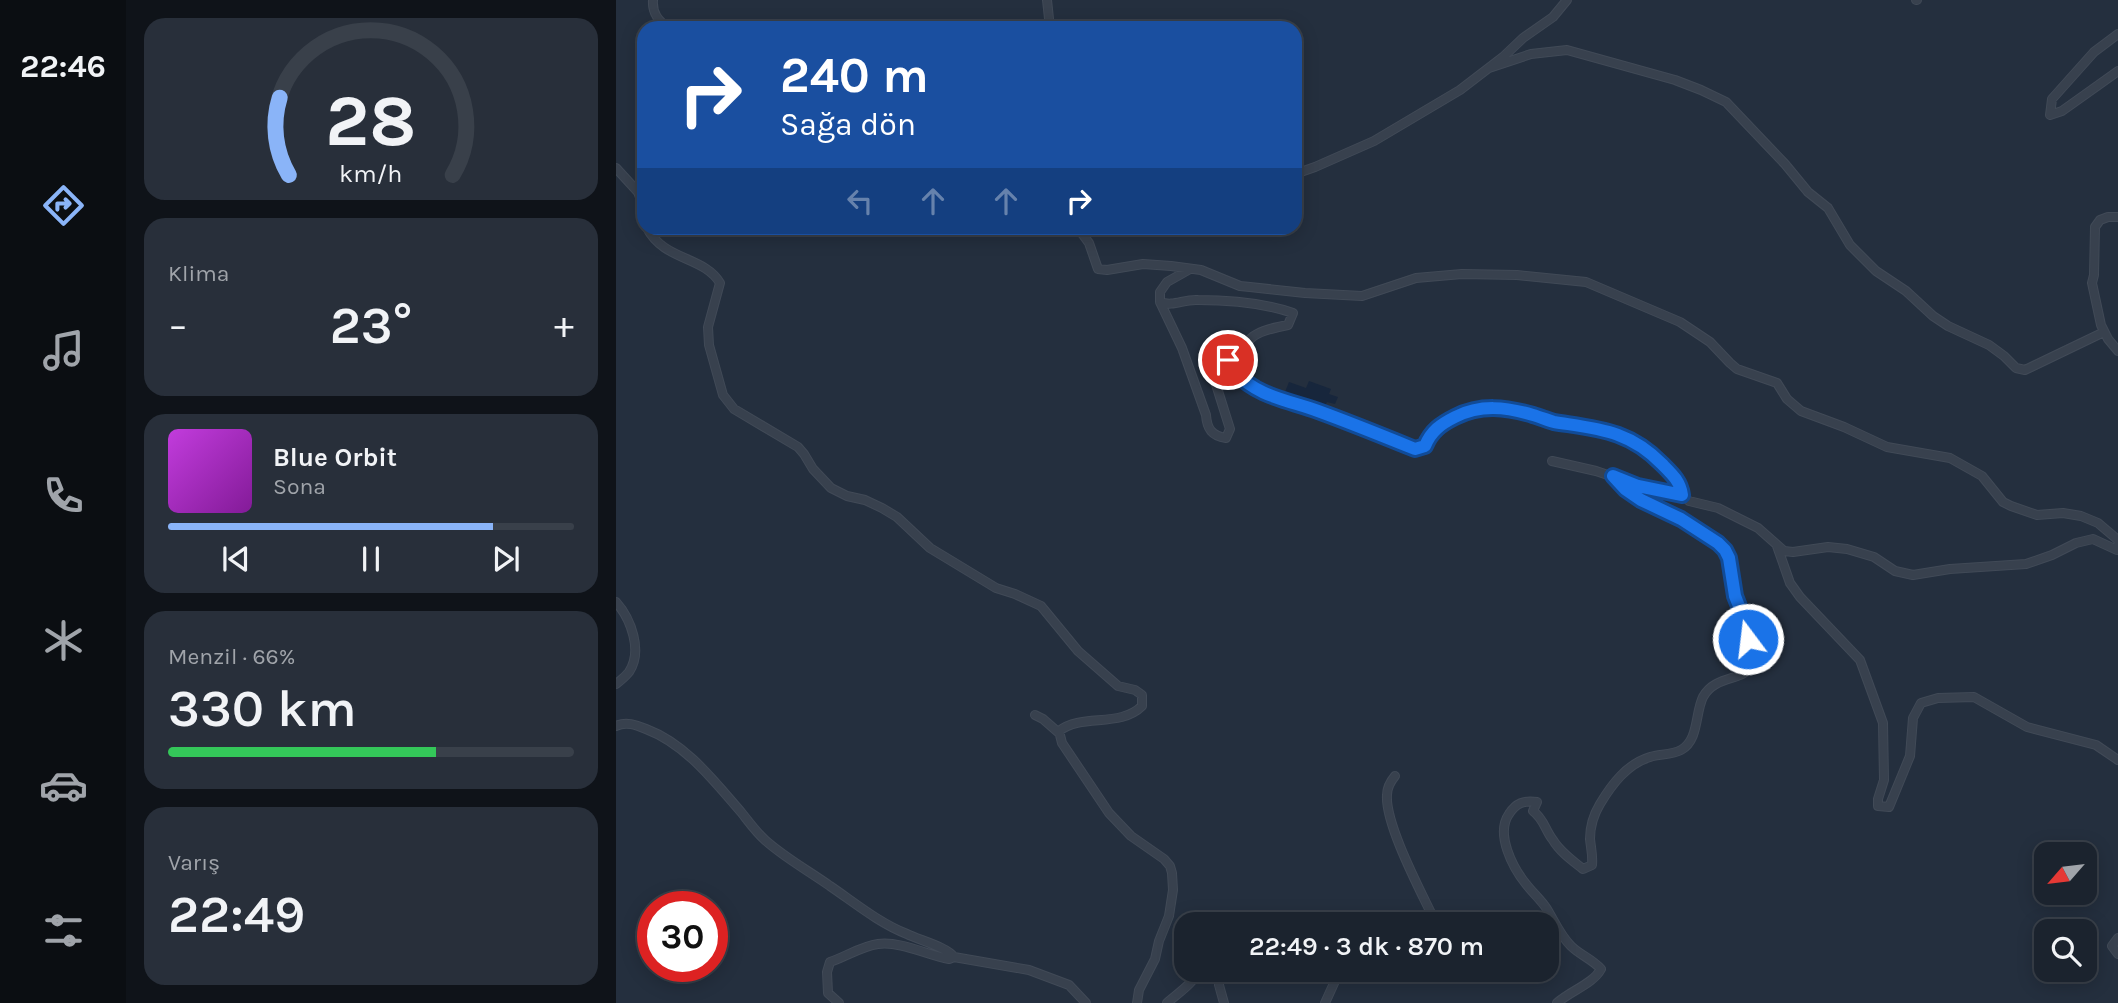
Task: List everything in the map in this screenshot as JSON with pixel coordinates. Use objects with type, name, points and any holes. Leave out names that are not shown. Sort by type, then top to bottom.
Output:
[{"type":"street","points":[[653,0],[655,15],[660,21]]},
{"type":"street","points":[[1047,0],[1049,21]]},
{"type":"street","points":[[1302,172],[1374,141],[1460,90],[1553,17],[1567,0]]},
{"type":"street","points":[[2118,34],[2094,52],[2052,99],[2050,115],[2062,111],[2118,71]]},
{"type":"street","points":[[1489,68],[1531,54],[1567,50],[1675,80],[1726,102],[1808,191],[1828,208],[1850,245],[1876,271],[1906,291],[1933,316],[1997,350],[2016,368],[2025,370],[2104,332]]},
{"type":"street","points":[[616,168],[637,191]]},
{"type":"street","points":[[2118,217],[2108,216],[2100,220],[2095,227],[2092,284],[2104,332],[2118,351]]},
{"type":"street","points":[[652,235],[660,245],[708,270],[720,283],[709,317],[709,345],[723,395],[734,409],[798,447],[813,469],[831,488],[881,508],[897,517],[930,548],[996,588],[1041,606],[1078,651],[1118,686],[1135,690],[1142,695],[1142,706],[1137,711],[1120,718],[1064,727],[1059,733]]},
{"type":"street","points":[[1083,235],[1089,243],[1098,269],[1143,264],[1190,269],[1214,274],[1240,286],[1305,293],[1362,296],[1416,278],[1462,274],[1517,275],[1586,282],[1680,322],[1710,342],[1737,369],[1777,383],[1787,399],[1801,411],[1887,447],[1950,458],[1982,476],[2003,502],[2011,506],[2037,515],[2063,513],[2098,523],[2118,543],[2117,550],[2093,538],[2026,564],[1950,569],[1913,575],[1895,571],[1865,553],[1847,549],[1828,547],[1784,551],[1759,528],[1718,508],[1689,501],[1682,495],[1638,486],[1613,476],[1552,461]]},
{"type":"street","points":[[1190,269],[1167,282],[1160,292],[1160,302],[1182,348],[1210,432],[1217,437],[1226,438],[1230,429],[1213,369],[1228,360],[1235,366]]},
{"type":"street","points":[[1160,302],[1169,305],[1194,300],[1239,303],[1293,313],[1288,325],[1253,335],[1241,349],[1235,372],[1242,380],[1264,394],[1398,440],[1415,449],[1425,446],[1428,438],[1441,423],[1481,407],[1510,409],[1554,422],[1599,428],[1635,442],[1652,454],[1676,478],[1682,495]]},
{"type":"street","points":[[1557,1003],[1573,990],[1597,977],[1601,969],[1571,947],[1545,906],[1516,869],[1506,844],[1504,825],[1507,816],[1519,803],[1528,800],[1536,802],[1533,811],[1540,816],[1557,846],[1583,869],[1592,865],[1590,838],[1593,820],[1600,803],[1622,774],[1649,757],[1680,751],[1687,745],[1705,693],[1718,682],[1744,674],[1750,667],[1752,658],[1748,629],[1735,596],[1729,558],[1725,550],[1681,519],[1641,500],[1613,476]]},
{"type":"street","points":[[1777,546],[1790,583],[1800,597],[1860,660],[1882,723],[1884,780],[1878,806],[1889,807],[1910,756],[1913,718],[1921,703],[1938,698],[1974,696],[2027,727],[2096,745],[2118,760]]},
{"type":"street","points":[[616,602],[632,628],[634,645],[630,671],[616,684]]},
{"type":"street","points":[[1035,715],[1059,733],[1062,743],[1109,813],[1131,836],[1170,866],[1173,890],[1169,916],[1155,959],[1139,990],[1137,1003]]},
{"type":"street","points":[[616,726],[628,723],[637,725],[669,740],[690,757],[772,846],[892,928],[933,946],[942,947],[954,957]]},
{"type":"street","points":[[1395,776],[1388,785],[1387,803],[1399,843],[1431,912]]},
{"type":"street","points":[[2118,938],[2112,946],[2118,954]]},
{"type":"street","points":[[839,1003],[828,993],[827,972],[830,962],[878,944],[905,947],[949,960],[954,957],[1029,970],[1069,985],[1086,1003]]},
{"type":"street","points":[[1167,1003],[1190,982]]},
{"type":"street","points":[[1219,982],[1224,1003]]},
{"type":"street","points":[[1325,1003],[1334,982]]},
{"type":"water","points":[[1309,381],[1331,389],[1329,394],[1338,397],[1335,404],[1327,402],[1325,406],[1285,392],[1289,382],[1306,388]]},
{"type":"route","points":[[1228,360],[1235,366],[1235,372],[1242,380],[1256,390],[1398,440],[1415,449],[1425,446],[1428,438],[1441,423],[1481,407],[1510,409],[1554,422],[1599,428],[1635,442],[1652,454],[1676,478],[1682,495],[1638,486],[1613,476],[1641,500],[1681,519],[1725,550],[1729,558],[1735,596],[1748,629],[1748,639]]}]
